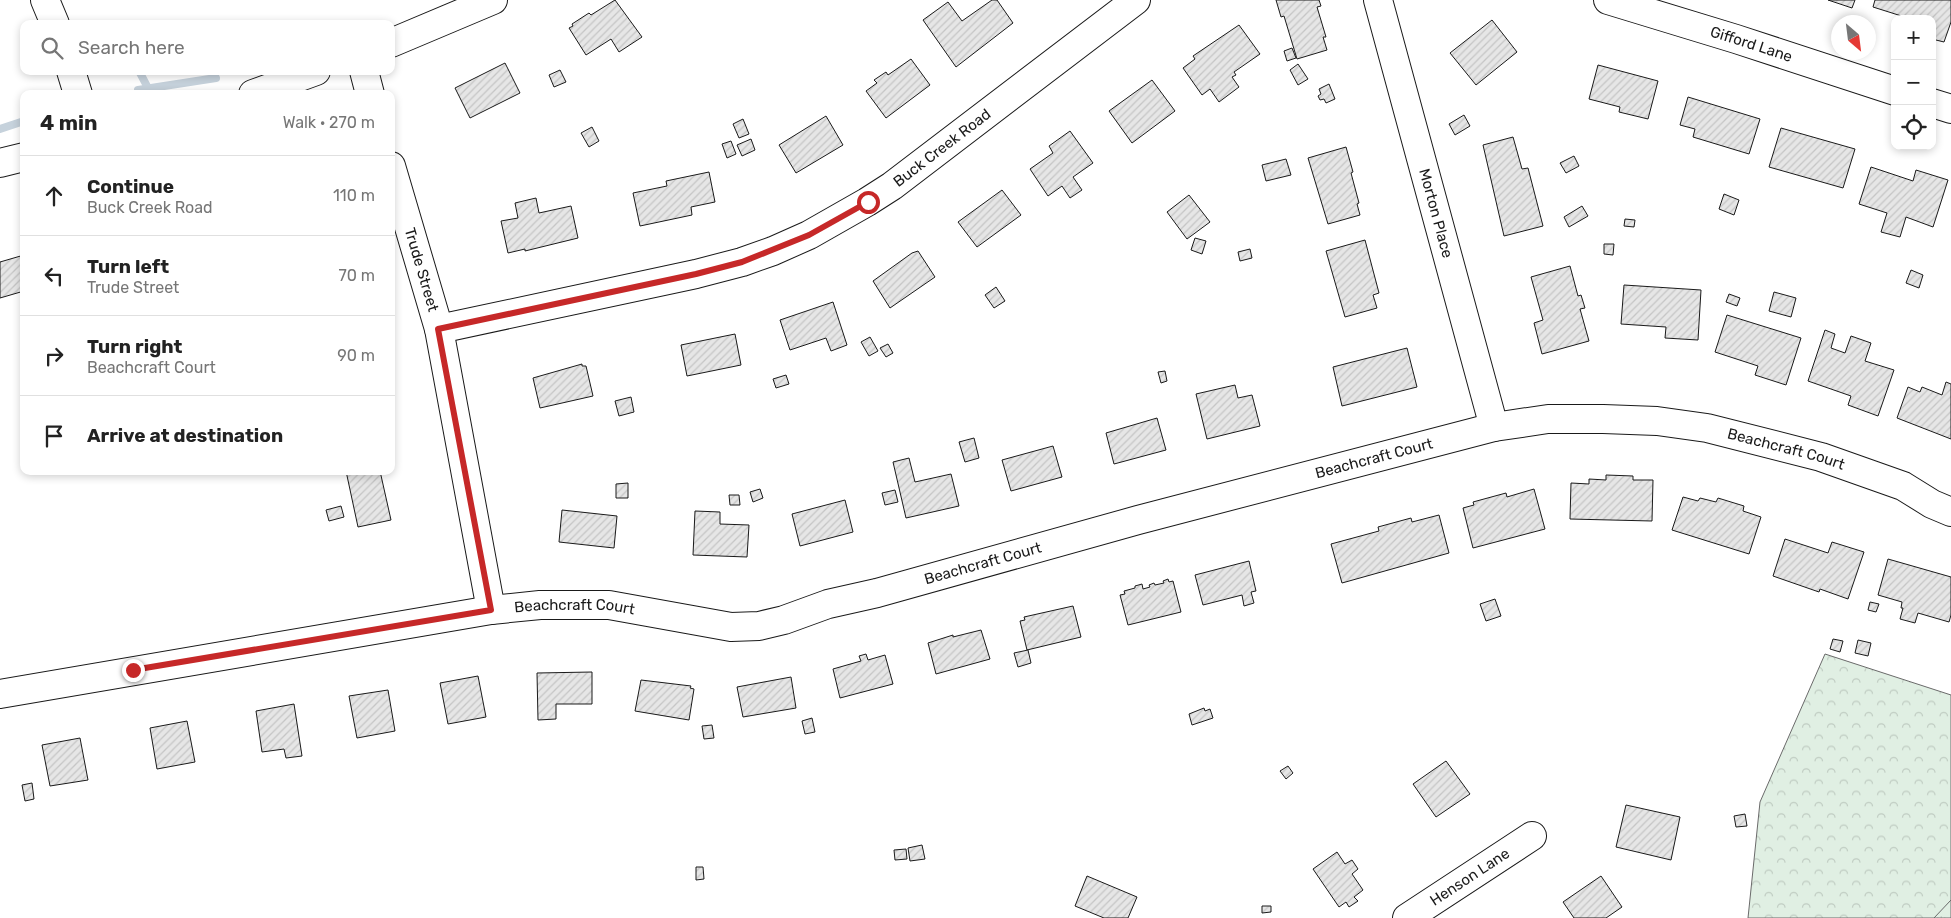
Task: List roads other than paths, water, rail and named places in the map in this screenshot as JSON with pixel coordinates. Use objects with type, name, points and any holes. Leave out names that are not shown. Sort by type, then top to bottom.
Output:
[{"type":"street","points":[[45,0],[53,20]]},
{"type":"street","points":[[395,41],[492,0]]},
{"type":"street","name":"Buck Creek Road","points":[[438,329],[696,274],[757,256],[809,235],[868,202],[892,186],[1136,0]]},
{"type":"street","name":"Morton Place","points":[[1378,0],[1494,427]]},
{"type":"street","name":"Gifford Lane","points":[[1608,0],[1736,39],[1891,91]]},
{"type":"street","points":[[73,75],[77,90]]},
{"type":"street","points":[[263,90],[305,75]]},
{"type":"street","points":[[365,75],[369,90]]},
{"type":"street","points":[[1936,104],[1951,109]]},
{"type":"street","points":[[0,163],[20,157]]},
{"type":"street","name":"Trude Street","points":[[395,180],[438,329],[491,610]]},
{"type":"street","name":"Beachcraft Court","points":[[0,694],[491,610],[540,606],[609,605],[731,627],[759,626],[784,620],[828,604],[877,593],[1138,520],[1494,427],[1548,419],[1657,421],[1708,428],[1821,457],[1903,486],[1938,507],[1951,512]]},
{"type":"street","name":"Henson Lane","points":[[1407,918],[1532,836]]},
{"type":"waterway","points":[[141,75],[148,88]]},
{"type":"waterway","points":[[138,90],[216,78]]},
{"type":"waterway","points":[[0,129],[20,122]]}]
